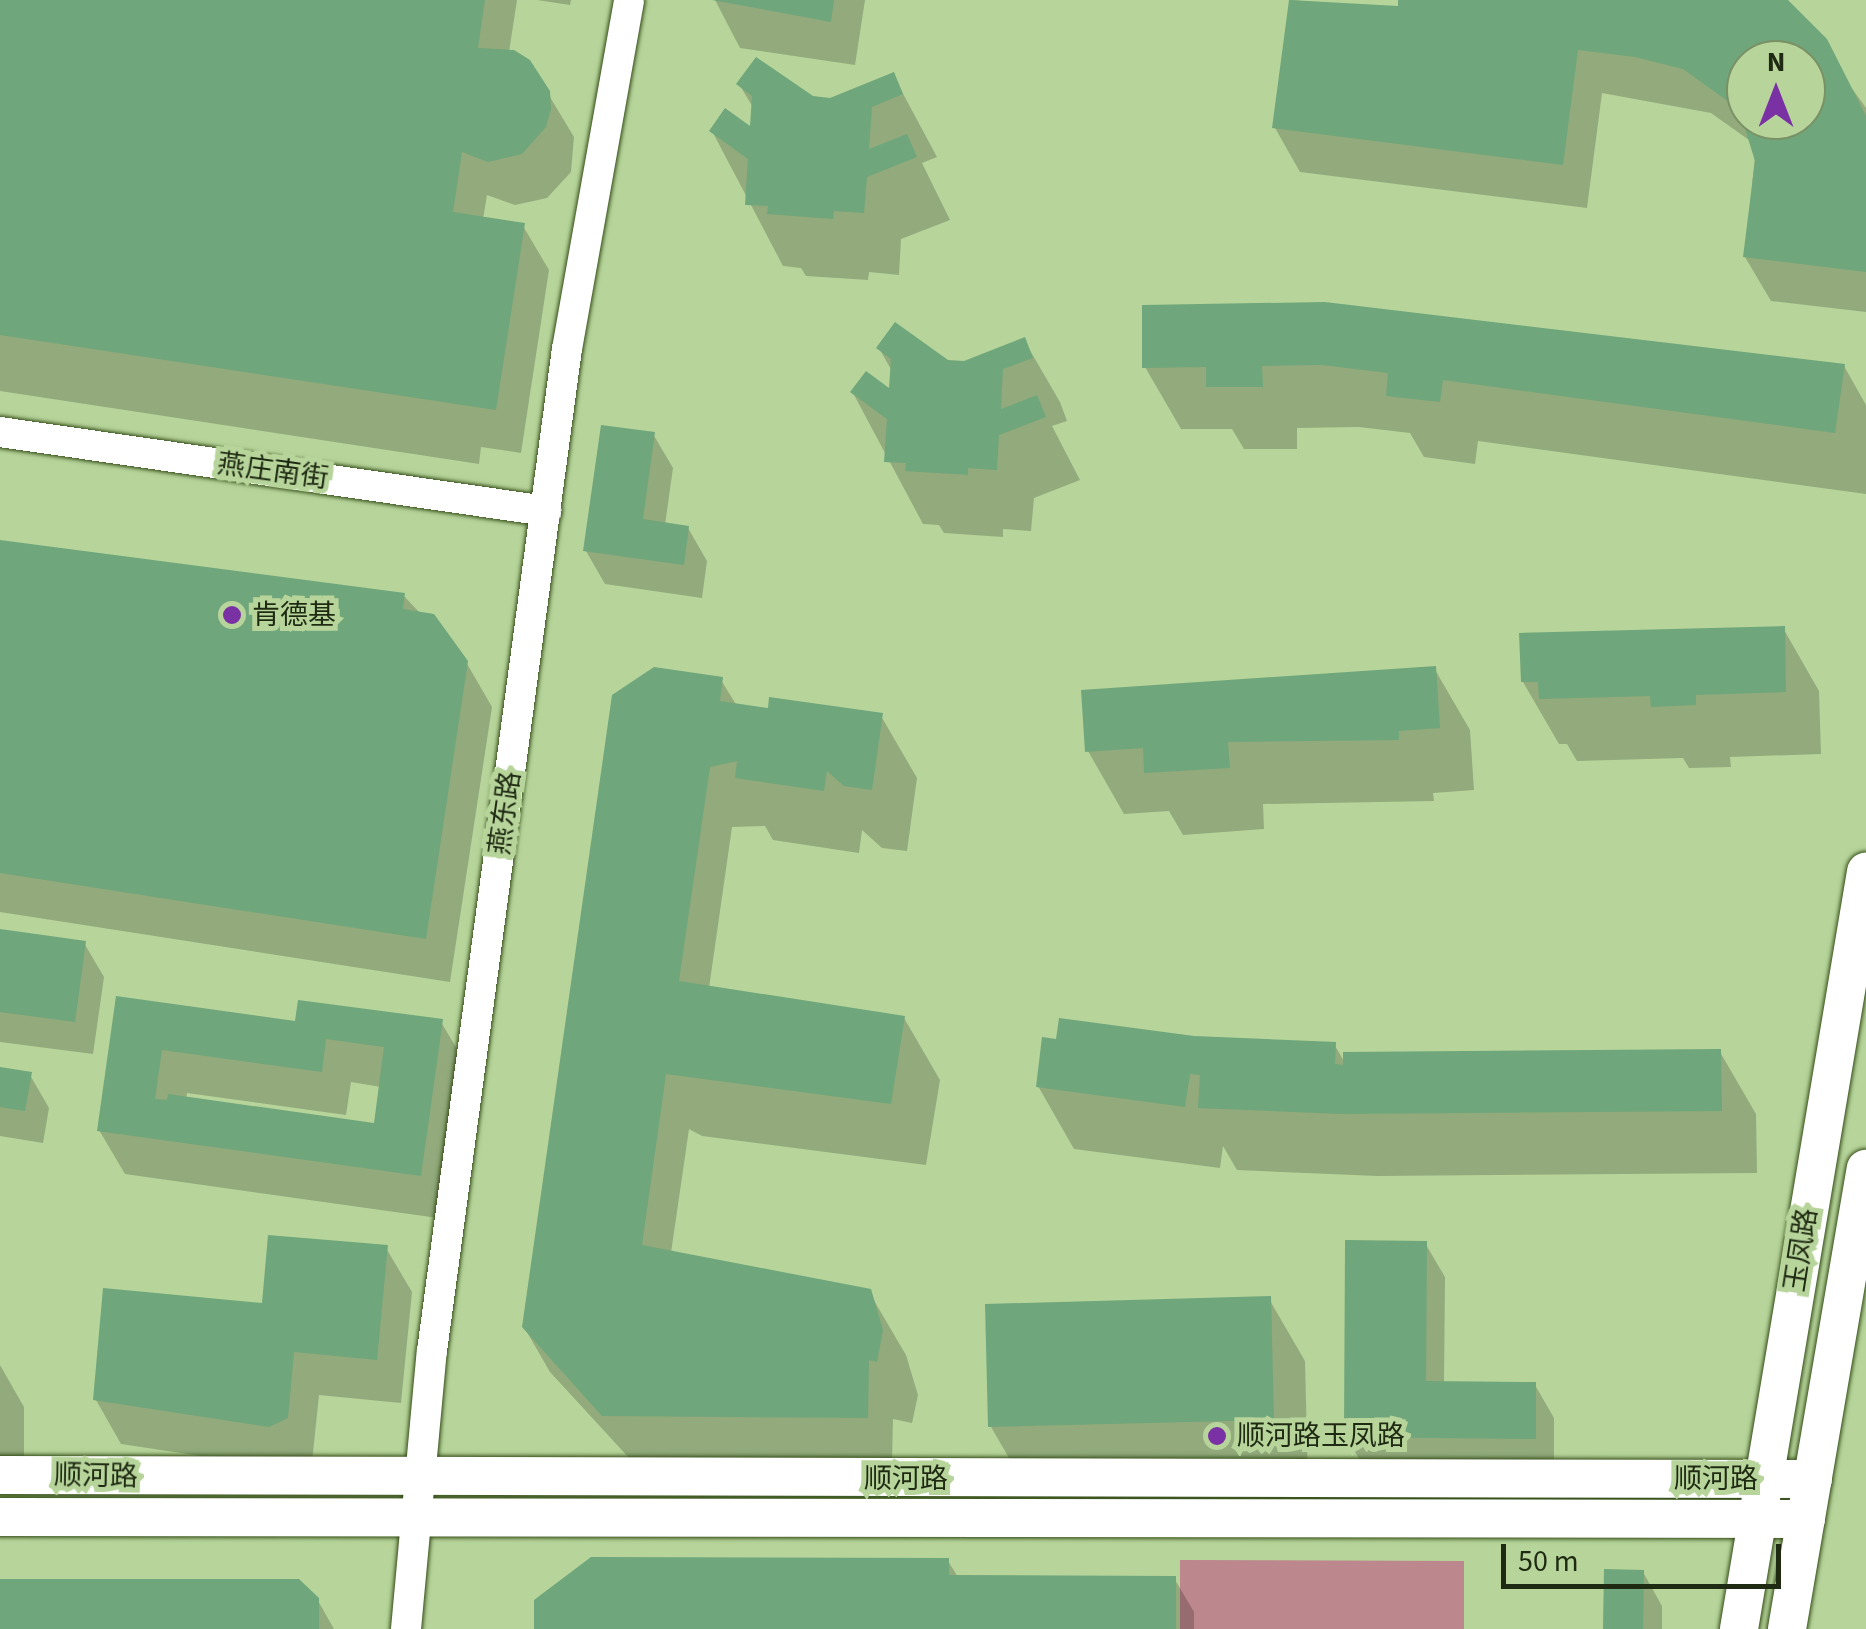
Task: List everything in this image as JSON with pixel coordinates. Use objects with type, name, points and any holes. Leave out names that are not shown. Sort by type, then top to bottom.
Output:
[{"type":"street","name":"燕东路","points":[[406,1629],[418,1479],[546,510],[629,0]]},
{"type":"street","name":"燕庄南街","points":[[0,432],[546,510]]},
{"type":"street","name":"玉凤路","points":[[1739,1629],[1866,872]]},
{"type":"street","name":"玉凤路","points":[[1788,1629],[1866,1168]]},
{"type":"street","name":"顺河路","points":[[0,1476],[1813,1478]]},
{"type":"street","name":"顺河路","points":[[0,1516],[414,1520],[1806,1519]]},
{"type":"shaded area","points":[[1180,1560],[1464,1561],[1464,1629],[1180,1629]]},
{"type":"building","points":[[0,0],[485,0],[478,48],[514,50],[530,60],[550,91],[551,109],[546,127],[522,154],[488,162],[462,152],[453,212],[525,223],[496,410],[0,335]]},
{"type":"building","points":[[712,0],[834,0],[831,22]]},
{"type":"building","points":[[1289,0],[1398,6],[1398,0],[1788,0],[1827,39],[1866,116],[1866,272],[1743,257],[1755,161],[1749,140],[1826,140],[1826,40],[1726,40],[1726,100],[1683,69],[1635,57],[1578,50],[1563,165],[1272,128]]},
{"type":"building","points":[[756,57],[813,96],[830,98],[894,72],[903,94],[872,107],[869,149],[907,134],[917,157],[867,177],[864,213],[834,211],[833,219],[767,214],[768,206],[745,205],[748,159],[709,131],[725,108],[750,126],[752,96],[736,84]]},
{"type":"building","points":[[1325,302],[1845,364],[1835,433],[1443,380],[1440,402],[1386,396],[1388,373],[1322,365],[1262,366],[1263,387],[1206,387],[1206,367],[1142,368],[1142,305]]},
{"type":"building","points":[[895,322],[948,360],[964,361],[1025,337],[1033,358],[1003,369],[1001,409],[1037,395],[1046,417],[999,435],[997,470],[968,468],[968,475],[905,471],[906,463],[884,462],[887,419],[850,392],[866,371],[889,388],[891,359],[876,348]]},
{"type":"building","points":[[601,425],[655,432],[643,519],[689,526],[684,565],[583,551]]},
{"type":"building","points":[[0,540],[405,593],[403,609],[434,614],[468,661],[426,939],[0,873]]},
{"type":"building","points":[[1785,626],[1786,692],[1696,695],[1696,705],[1651,707],[1650,696],[1539,699],[1538,682],[1521,682],[1519,633]]},
{"type":"building","points":[[1436,666],[1440,728],[1399,731],[1399,740],[1228,742],[1230,768],[1144,773],[1143,748],[1085,752],[1081,690]]},
{"type":"building","points":[[654,667],[723,677],[720,701],[768,708],[769,697],[883,713],[872,790],[844,786],[827,771],[824,791],[735,778],[737,761],[710,767],[679,981],[905,1016],[891,1104],[666,1074],[642,1245],[871,1289],[883,1330],[877,1362],[869,1360],[868,1418],[602,1416],[522,1327],[612,695]]},
{"type":"building","points":[[0,929],[86,941],[75,1022],[0,1012]]},
{"type":"building","points":[[116,996],[295,1021],[298,1000],[443,1019],[421,1176],[97,1131]],"holes":[[[326,1039],[384,1047],[374,1123],[168,1094],[167,1100],[155,1099],[162,1050],[322,1072]]]},
{"type":"building","points":[[1059,1018],[1194,1036],[1336,1042],[1335,1064],[1343,1065],[1343,1052],[1721,1049],[1722,1111],[1341,1114],[1198,1108],[1200,1075],[1190,1074],[1185,1107],[1036,1087],[1042,1037],[1056,1039]]},
{"type":"building","points":[[0,1067],[32,1072],[25,1111],[0,1107]]},
{"type":"building","points":[[268,1235],[388,1245],[377,1360],[294,1352],[288,1418],[269,1427],[93,1400],[103,1288],[262,1303]]},
{"type":"building","points":[[1345,1240],[1427,1241],[1426,1381],[1536,1382],[1536,1439],[1344,1437]]},
{"type":"building","points":[[1271,1296],[1274,1420],[988,1427],[985,1304]]},
{"type":"building","points":[[591,1557],[949,1558],[949,1575],[1176,1576],[1176,1629],[534,1629],[534,1600]]},
{"type":"building","points":[[1604,1569],[1644,1570],[1643,1629],[1603,1629]]},
{"type":"building","points":[[0,1579],[299,1579],[319,1598],[319,1629],[0,1629]]},
{"type":"place","name":"肯德基","points":[[232,615]]},
{"type":"place","name":"顺河路玉凤路","points":[[1217,1436]]}]
